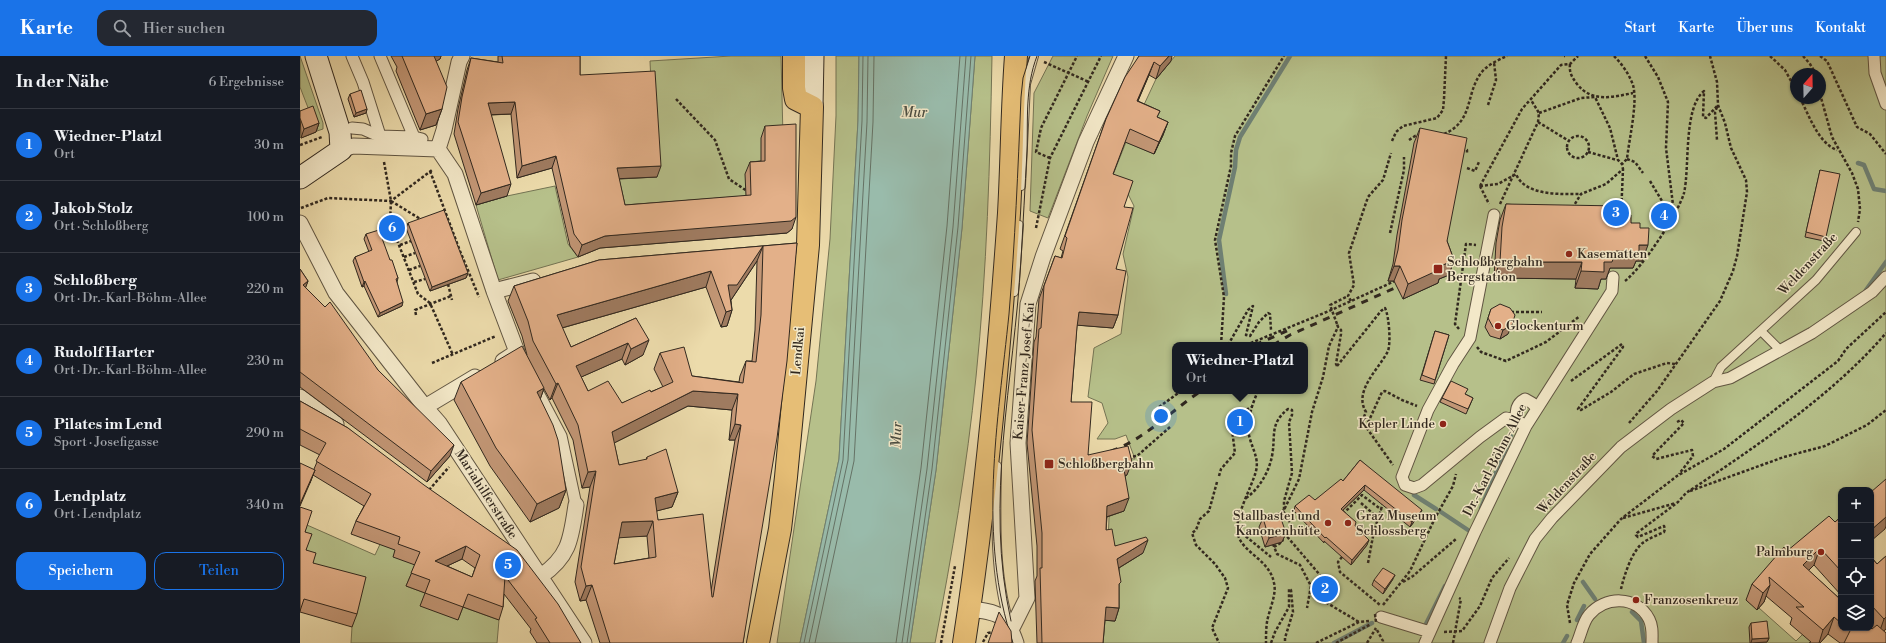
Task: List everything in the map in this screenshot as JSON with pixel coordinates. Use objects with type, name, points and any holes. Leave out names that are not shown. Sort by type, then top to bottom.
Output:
[{"type":"main road","points":[[300,178],[341,150],[340,132],[316,56]]},
{"type":"main road","points":[[794,56],[794,88],[796,99],[812,107]]},
{"type":"main road","name":"Lendkai","points":[[758,643],[780,529],[812,107],[813,56]]},
{"type":"main road","points":[[964,643],[984,488],[999,346],[1009,212],[1012,99],[1016,56]]},
{"type":"street","points":[[352,56],[363,82],[380,139]]},
{"type":"street","points":[[352,128],[363,129],[380,139],[417,139],[403,100],[380,56]]},
{"type":"street","points":[[438,149],[444,130],[459,62],[462,56]]},
{"type":"street","name":"Kaiser-Franz-Josef-Kai","points":[[1010,627],[1013,626],[1027,598],[1018,443],[1028,304],[1043,257],[1086,142],[1126,56]]},
{"type":"street","points":[[1874,56],[1875,73],[1886,104]]},
{"type":"street","points":[[341,150],[353,146],[438,149]]},
{"type":"street","points":[[424,407],[519,356],[494,291],[455,174],[438,149]]},
{"type":"street","points":[[1494,215],[1470,338],[1453,364],[1428,410],[1402,477],[1405,485],[1414,488],[1422,486],[1506,418],[1516,420],[1526,426]]},
{"type":"street","name":"Mariahilferstraße","points":[[300,223],[336,293],[424,407],[439,423],[584,643]]},
{"type":"street","points":[[494,291],[549,276]]},
{"type":"street","name":"Dr.-Karl-Böhm-Allee","points":[[1425,643],[1475,532],[1526,426],[1612,291],[1613,277]]},
{"type":"street","name":"Weldenstraße","points":[[1490,643],[1510,588],[1535,539],[1552,518],[1621,447],[1671,409],[1713,382],[1730,378],[1781,351],[1872,292],[1886,277]]},
{"type":"street","points":[[528,374],[561,436],[576,505],[572,530],[566,551],[562,558],[541,576]]},
{"type":"street","points":[[300,397],[350,435]]},
{"type":"street","points":[[1516,420],[1519,403],[1525,400],[1532,403],[1537,408]]},
{"type":"street","points":[[502,542],[508,546],[521,546]]},
{"type":"street","points":[[1577,643],[1588,616],[1603,604],[1619,600],[1641,609],[1648,618],[1652,628],[1652,643]]},
{"type":"street","points":[[969,609],[994,612],[1006,620],[1016,643]]},
{"type":"street","points":[[1377,618],[1430,632]]},
{"type":"lane","points":[[1020,198],[1026,84],[1034,56]]},
{"type":"lane","points":[[1014,297],[1020,214]]},
{"type":"lane","name":"Weldenstraße","points":[[1713,382],[1721,367],[1816,280],[1856,232]]},
{"type":"lane","points":[[1761,331],[1781,351]]},
{"type":"lane","points":[[998,443],[1000,427]]},
{"type":"lane","points":[[998,457],[996,491],[998,552],[1004,600],[1010,627]]},
{"type":"path","points":[[1050,158],[1036,152],[1041,128],[1067,72],[1077,56]]},
{"type":"path","points":[[1038,214],[1050,158],[1101,56]]},
{"type":"path","points":[[1221,342],[1224,297],[1215,240],[1231,166],[1235,136],[1284,56]]},
{"type":"path","points":[[1392,141],[1396,132],[1403,126],[1421,123],[1437,118],[1443,110],[1446,56]]},
{"type":"path","points":[[1442,135],[1450,131],[1467,114],[1477,80],[1482,72],[1494,62],[1507,56]]},
{"type":"path","points":[[1480,186],[1522,109],[1561,65],[1570,64],[1578,56]]},
{"type":"path","points":[[1614,56],[1624,66],[1631,80],[1633,93],[1633,110],[1627,159],[1622,164]]},
{"type":"path","points":[[1645,56],[1658,77],[1668,102],[1666,148],[1675,213]]},
{"type":"path","points":[[1633,425],[1627,428],[1632,418],[1657,391],[1720,301],[1733,271],[1737,256],[1747,192],[1746,180],[1731,148],[1725,123],[1718,105],[1717,82],[1710,56]]},
{"type":"path","points":[[1770,56],[1785,70],[1790,79]]},
{"type":"path","points":[[1803,56],[1812,68]]},
{"type":"path","points":[[1820,56],[1827,62],[1857,127],[1870,134],[1886,154]]},
{"type":"path","points":[[1043,61],[1089,82]]},
{"type":"path","points":[[1488,105],[1496,80],[1494,62]]},
{"type":"path","points":[[1570,64],[1572,77],[1582,89],[1595,97],[1610,128],[1618,160]]},
{"type":"path","points":[[1633,276],[1646,260],[1675,213],[1684,194],[1691,111],[1700,94],[1704,91],[1703,117],[1706,118],[1718,105]]},
{"type":"path","points":[[1540,114],[1581,98],[1608,98],[1633,93]]},
{"type":"path","points":[[676,99],[715,140],[729,179],[747,191]]},
{"type":"path","points":[[1494,215],[1516,174],[1538,122],[1540,114],[1531,100]]},
{"type":"path","points":[[1803,104],[1822,138],[1830,147],[1838,150]]},
{"type":"path","points":[[1823,104],[1832,137],[1852,173],[1858,189],[1860,209],[1856,232]]},
{"type":"path","points":[[1717,140],[1715,112],[1718,105]]},
{"type":"path","points":[[1538,122],[1569,141]]},
{"type":"path","points":[[1409,140],[1415,136],[1423,135]]},
{"type":"path","points":[[300,145],[324,136]]},
{"type":"path","points":[[1588,152],[1588,144],[1585,138],[1578,136],[1569,141],[1567,147],[1573,156],[1579,157],[1588,152],[1618,160],[1622,164],[1621,218],[1617,218]]},
{"type":"path","points":[[1458,148],[1467,150],[1467,154]]},
{"type":"path","points":[[1391,153],[1383,180],[1368,197],[1349,253],[1354,285],[1348,296],[1330,305],[1337,326],[1341,330],[1342,334],[1336,364],[1337,366],[1381,311],[1385,308],[1387,312],[1390,338],[1388,350],[1367,384],[1362,398],[1362,406],[1366,412],[1360,426],[1366,427],[1396,470],[1405,468]]},
{"type":"path","points":[[382,155],[391,201],[390,222],[418,294],[430,303],[453,355]]},
{"type":"path","points":[[1390,233],[1404,170],[1404,157]]},
{"type":"path","points":[[1627,159],[1635,162],[1643,173]]},
{"type":"path","points":[[1467,168],[1475,171],[1479,162]]},
{"type":"path","points":[[391,201],[435,167]]},
{"type":"path","points":[[1516,174],[1518,180],[1523,184],[1537,190],[1558,194],[1581,194],[1606,184],[1623,169]]},
{"type":"path","points":[[430,171],[451,226],[458,252],[479,298]]},
{"type":"path","points":[[1480,186],[1498,184],[1516,174]]},
{"type":"path","points":[[1650,181],[1665,206],[1675,213]]},
{"type":"path","points":[[1480,186],[1494,215]]},
{"type":"path","points":[[1571,210],[1581,194]]},
{"type":"path","points":[[301,208],[328,198],[391,201],[424,221]]},
{"type":"path","points":[[447,227],[451,226]]},
{"type":"path","points":[[400,245],[411,241]]},
{"type":"path","points":[[1482,246],[1466,244],[1455,324],[1462,335],[1470,338],[1481,352],[1506,361],[1546,342],[1582,314]]},
{"type":"path","points":[[404,257],[416,253]]},
{"type":"path","points":[[409,270],[420,266]]},
{"type":"path","points":[[414,282],[425,279]]},
{"type":"path","points":[[1253,342],[1395,281]]},
{"type":"path","points":[[448,284],[452,300]]},
{"type":"path","points":[[416,315],[415,310],[451,296]]},
{"type":"path","points":[[1348,296],[1350,301]]},
{"type":"path","points":[[1230,342],[1248,310],[1253,306],[1246,335],[1250,336],[1259,322],[1268,313],[1270,314],[1271,330]]},
{"type":"path","points":[[1508,312],[1542,312]]},
{"type":"path","points":[[1571,630],[1567,605],[1574,583],[1590,554],[1621,519],[1677,476],[1724,449],[1838,361],[1846,349],[1886,312]]},
{"type":"path","points":[[1277,520],[1275,516],[1284,511],[1299,479],[1312,412],[1323,377],[1329,346],[1337,326]]},
{"type":"path","points":[[492,329],[495,337]]},
{"type":"path","points":[[1619,600],[1624,575],[1631,559],[1642,542],[1664,532],[1665,528],[1664,526],[1638,537],[1636,535],[1678,502],[1686,493],[1760,443],[1816,399],[1860,360],[1886,333]]},
{"type":"path","points":[[432,363],[502,334]]},
{"type":"path","points":[[1553,384],[1568,383],[1622,344],[1623,348],[1578,409],[1581,410],[1611,392],[1634,374],[1668,363],[1675,364]]},
{"type":"path","points":[[1366,427],[1382,392],[1385,391],[1402,400],[1428,410]]},
{"type":"path","points":[[1155,410],[1177,394]]},
{"type":"path","points":[[1257,394],[1251,407],[1249,432],[1257,462],[1256,470],[1239,518],[1237,534],[1243,544],[1265,564],[1274,583],[1266,629],[1266,643]]},
{"type":"path","points":[[1219,476],[1221,469],[1235,453],[1231,422],[1233,418],[1251,407]]},
{"type":"path","points":[[1246,498],[1259,485],[1268,470],[1272,456],[1273,432],[1276,422],[1288,408],[1292,410],[1292,415],[1289,422],[1292,473],[1284,501],[1284,511],[1294,529]]},
{"type":"path","points":[[1686,493],[1784,457],[1825,446],[1867,425],[1886,410]]},
{"type":"path","points":[[1677,476],[1693,456],[1692,450],[1656,459],[1652,456],[1684,423]]},
{"type":"path","points":[[1122,457],[1137,456],[1170,426]]},
{"type":"path","points":[[1336,643],[1377,618],[1410,571],[1435,518],[1453,486],[1461,453]]},
{"type":"path","points":[[429,490],[451,464]]},
{"type":"path","points":[[1217,482],[1209,510],[1200,519],[1196,530],[1192,533],[1196,545],[1207,555],[1225,578],[1228,588],[1212,628],[1219,643]]},
{"type":"path","points":[[1341,515],[1362,495],[1382,510]]},
{"type":"path","points":[[1368,563],[1374,531],[1385,499]]},
{"type":"path","points":[[1621,519],[1678,502]]},
{"type":"path","points":[[1361,503],[1378,518]]},
{"type":"path","points":[[1238,530],[1271,557]]},
{"type":"path","points":[[1283,532],[1320,575],[1322,600],[1359,622],[1316,643]]},
{"type":"path","points":[[1402,582],[1413,576],[1462,534],[1475,532]]},
{"type":"path","points":[[1290,541],[1282,539],[1282,542],[1273,546],[1277,554],[1300,565],[1312,586],[1307,608]]},
{"type":"path","points":[[1456,632],[1462,630],[1480,606],[1492,578],[1511,556]]},
{"type":"path","points":[[1342,557],[1338,562],[1340,572],[1376,601]]},
{"type":"path","points":[[1451,588],[1460,599],[1456,632],[1453,643]]},
{"type":"path","points":[[1271,643],[1274,632],[1289,607],[1290,589],[1293,612],[1285,643]]},
{"type":"path","points":[[1367,643],[1376,628],[1377,618]]},
{"type":"path","points":[[1376,628],[1384,641],[1383,643]]},
{"type":"path","points":[[983,643],[988,633],[995,632]]},
{"type":"green space","points":[[300,56],[323,123],[323,129],[317,131],[300,87]]},
{"type":"green space","points":[[731,56],[781,56],[783,137],[761,173],[759,199],[621,216],[612,179],[651,83],[650,61]]},
{"type":"green space","points":[[836,56],[859,56],[858,121],[839,459],[800,643],[777,643],[816,381],[830,239],[836,116]]},
{"type":"green space","points":[[975,56],[992,56],[985,257],[980,337],[972,410],[958,510],[935,643],[910,643],[936,470],[962,228]]},
{"type":"green space","points":[[1053,56],[1113,56],[1087,116],[1048,218],[1030,211],[1034,93]]},
{"type":"green space","points":[[1175,56],[1886,56],[1886,490],[1874,500],[1874,487],[1838,487],[1838,531],[1746,600],[1757,609],[1759,608],[1796,641],[1806,631],[1819,643],[1099,643],[1101,620],[1115,621],[1108,542],[1110,494],[1123,458],[1135,459],[1126,435],[1115,439],[1097,439],[1108,423],[1102,403],[1088,397],[1094,348],[1121,334],[1128,277],[1123,254],[1134,206],[1128,194],[1111,180],[1126,142],[1154,154],[1163,135],[1142,109],[1156,79]]},
{"type":"green space","points":[[555,186],[568,244],[578,257],[498,280],[476,205],[507,196]]},
{"type":"green space","points":[[307,525],[375,555],[388,527],[415,565],[406,586],[425,593],[458,620],[463,607],[499,620],[497,643],[351,643],[352,627],[361,590],[308,576],[300,545]]},
{"type":"water","name":"Mur","points":[[859,56],[975,56],[962,228],[936,470],[910,643],[800,643],[839,459],[858,121]]},
{"type":"building","points":[[402,56],[434,56],[447,87],[442,109],[426,114]]},
{"type":"building","points":[[502,56],[580,56],[580,75],[655,71],[661,166],[617,168],[625,205],[751,195],[750,162],[765,161],[765,126],[796,124],[796,217],[791,221],[605,236],[582,245],[574,234],[556,156],[522,166],[515,102],[488,103],[511,184],[481,193],[458,122],[471,58],[503,63]]},
{"type":"building","points":[[1139,56],[1169,56],[1160,66],[1154,62],[1137,101],[1160,111],[1157,117],[1168,122],[1159,142],[1130,129],[1113,174],[1133,181],[1124,207],[1133,208],[1116,269],[1126,271],[1118,315],[1079,312],[1071,402],[1092,402],[1088,455],[1128,446],[1132,462],[1123,464],[1129,498],[1107,506],[1106,530],[1112,529],[1115,546],[1146,537],[1148,540],[1117,559],[1121,582],[1119,584],[1119,608],[1106,607],[1103,643],[1042,643],[1040,568],[1042,568],[1042,533],[1032,430],[1039,329],[1041,328],[1044,286],[1055,256],[1062,258],[1067,238],[1065,236],[1106,119],[1125,77]]},
{"type":"building","points":[[361,90],[367,109],[356,113],[350,94]]},
{"type":"building","points":[[313,106],[319,123],[304,129],[300,118],[300,111]]},
{"type":"building","points":[[1420,128],[1467,138],[1447,241],[1454,260],[1443,265],[1443,268],[1408,284],[1400,266],[1394,266]]},
{"type":"building","points":[[1820,170],[1840,174],[1826,237],[1806,232]]},
{"type":"building","name":"Kasematten","points":[[1506,204],[1619,206],[1619,214],[1631,215],[1631,223],[1640,223],[1640,228],[1649,228],[1648,245],[1639,245],[1639,252],[1616,251],[1612,262],[1604,262],[1604,272],[1581,271],[1582,262],[1500,262],[1502,227]]},
{"type":"building","points":[[444,210],[468,273],[432,287],[408,223]]},
{"type":"building","points":[[379,230],[398,278],[396,279],[403,302],[380,313],[365,281],[364,282],[355,257],[372,250],[366,234]]},
{"type":"building","points":[[797,243],[787,361],[777,438],[743,643],[610,643],[592,585],[586,586],[581,567],[596,471],[588,472],[578,425],[558,383],[556,384],[533,341],[528,321],[514,286],[599,260]],"holes":[[[763,246],[761,315],[756,362],[746,361],[743,383],[692,376],[684,347],[660,353],[673,382],[651,392],[650,390],[622,403],[608,381],[588,391],[576,366],[628,343],[631,349],[649,340],[636,318],[571,347],[557,315],[711,271],[726,312],[732,310],[728,285],[737,285]],[[693,391],[738,394],[735,424],[741,425],[713,597],[703,514],[658,520],[655,498],[678,492],[666,449],[647,457],[647,459],[619,465],[612,432]],[[653,521],[656,557],[614,564],[622,522]]]},
{"type":"building","points":[[300,269],[308,281],[303,285],[325,307],[330,302],[378,370],[454,445],[431,471],[300,372]]},
{"type":"building","points":[[1500,304],[1510,308],[1515,315],[1512,325],[1503,330],[1493,327],[1488,318],[1491,309]]},
{"type":"building","points":[[1435,331],[1449,335],[1435,380],[1422,375]]},
{"type":"building","points":[[522,346],[544,388],[537,392],[553,425],[558,440],[566,490],[537,504],[496,448],[461,382]]},
{"type":"building","points":[[1451,381],[1468,389],[1465,394],[1473,398],[1468,409],[1442,398]]},
{"type":"building","points":[[300,401],[348,428],[424,485],[517,550],[558,604],[581,643],[550,643],[535,619],[537,618],[505,576],[503,607],[468,594],[463,607],[425,593],[430,580],[411,573],[420,552],[398,544],[400,537],[356,521],[371,494],[316,461],[326,443],[300,429]],"holes":[[[466,546],[480,555],[472,577],[435,561]]]},
{"type":"building","points":[[1360,460],[1422,510],[1412,522],[1365,485],[1341,509],[1356,522],[1355,526],[1369,540],[1352,560],[1326,537],[1325,538],[1295,506],[1309,495],[1315,500],[1341,479],[1343,481]]},
{"type":"building","points":[[300,463],[315,470],[300,504]]},
{"type":"building","points":[[1886,479],[1886,517],[1874,527],[1874,523],[1874,489]]},
{"type":"building","points":[[300,507],[312,511],[305,532],[312,534],[306,550],[316,553],[313,563],[366,577],[357,614],[304,599],[300,611]]},
{"type":"building","points":[[1279,513],[1286,533],[1269,538],[1263,518]]},
{"type":"building","points":[[1829,516],[1835,522],[1838,520],[1838,568],[1820,548],[1803,565],[1838,597],[1838,620],[1834,617],[1823,630],[1796,607],[1804,607],[1769,577],[1770,585],[1763,593],[1752,584],[1784,547],[1787,551]]},
{"type":"building","points":[[1886,556],[1886,617],[1884,619],[1874,608],[1874,560],[1877,564]]},
{"type":"building","points":[[1383,568],[1395,575],[1385,589],[1374,580]]},
{"type":"building","points":[[999,612],[1011,631],[1012,643],[988,643]]},
{"type":"building","points":[[1767,621],[1769,638],[1752,639],[1751,623]]},
{"type":"building","points":[[1877,625],[1886,633],[1886,643],[1844,643],[1850,631],[1874,631],[1874,627]]},
{"type":"waterway","points":[[1226,294],[1219,240],[1235,167],[1236,150],[1240,137],[1290,56]]},
{"type":"waterway","points":[[1858,163],[1864,165],[1874,189],[1886,191]]},
{"type":"waterway","points":[[1866,290],[1886,262]]},
{"type":"waterway","points":[[1481,508],[1511,436]]},
{"type":"waterway","points":[[1414,495],[1436,509]]},
{"type":"waterway","points":[[1441,512],[1468,530]]},
{"type":"waterway","points":[[1583,582],[1595,599]]},
{"type":"waterway","points":[[1424,628],[1445,586]]},
{"type":"waterway","points":[[1577,620],[1584,606]]},
{"type":"waterway","points":[[1632,612],[1641,621],[1644,643]]},
{"type":"waterway","points":[[1334,643],[1372,623]]},
{"type":"waterway","points":[[1563,643],[1567,636]]},
{"type":"tram line","points":[[1013,643],[1002,603],[996,562],[993,521],[993,479],[1011,287],[1021,97],[1023,78],[1030,56]]},
{"type":"tram line","points":[[1011,621],[1003,576],[1000,531],[1000,486],[1003,440],[1021,260],[1029,91],[1033,68],[1037,56]]},
{"type":"railway","points":[[1278,342],[1290,335],[1397,287]]},
{"type":"railway","points":[[1262,342],[1289,330]]},
{"type":"railway","points":[[1111,451],[1135,440],[1197,394]]},
{"type":"place","name":"Schloßberg","points":[[1616,213]]},
{"type":"place","name":"Rudolf Harter","points":[[1664,216]]},
{"type":"place","name":"Lendplatz","points":[[392,228]]},
{"type":"place","name":"Kasematten","points":[[1569,254]]},
{"type":"place","name":"Schloßbergbahn Bergstation","points":[[1438,269]]},
{"type":"place","name":"Glockenturm","points":[[1498,326]]},
{"type":"place","name":"Wiedner-Platzl","points":[[1240,422]]},
{"type":"place","name":"Kepler Linde","points":[[1443,424]]},
{"type":"place","name":"Schloßbergbahn","points":[[1049,464]]},
{"type":"place","name":"Stallbastei und Kanonenhütte","points":[[1328,523]]},
{"type":"place","name":"Graz Museum Schlossberg","points":[[1348,523]]},
{"type":"place","name":"Palmburg","points":[[1821,552]]},
{"type":"place","name":"Pilates im Lend","points":[[508,565]]},
{"type":"place","name":"Jakob Stolz","points":[[1325,589]]},
{"type":"place","name":"Franzosenkreuz","points":[[1636,600]]}]
